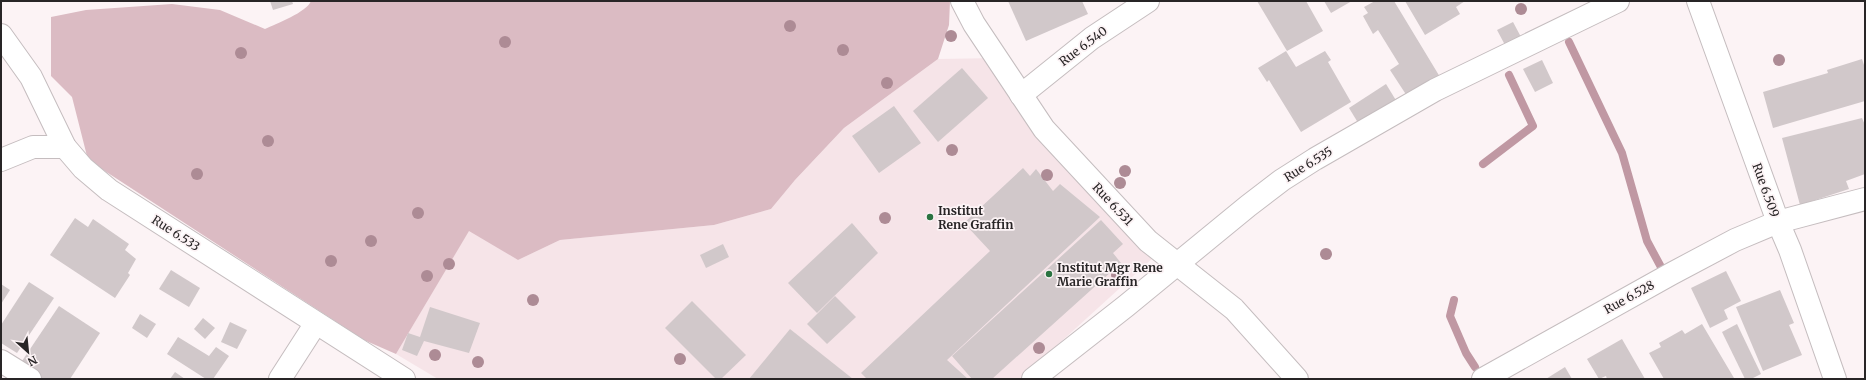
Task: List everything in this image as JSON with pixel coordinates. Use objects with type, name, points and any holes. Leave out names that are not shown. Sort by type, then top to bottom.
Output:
[{"type":"street","name":"Rue 6.531","points":[[962,1],[974,24],[1044,129],[1148,241],[1234,308],[1297,379]]},
{"type":"street","name":"Rue 6.540","points":[[1021,95],[1092,38],[1148,1]]},
{"type":"street","name":"Rue 6.535","points":[[1033,379],[1177,265],[1248,206],[1282,180],[1314,159],[1435,90],[1618,1]]},
{"type":"street","name":"Rue 6.509","points":[[1698,1],[1778,222],[1790,250],[1835,379]]},
{"type":"street","name":"Rue 6.533","points":[[1,35],[31,77],[65,147],[83,168],[109,190],[404,379]]},
{"type":"street","points":[[1,160],[33,147],[65,147]]},
{"type":"street","name":"Rue 6.528","points":[[1483,379],[1735,240],[1778,222],[1865,199]]},
{"type":"street","points":[[280,379],[316,323]]},
{"type":"street","points":[[1,361],[30,379]]},
{"type":"shaded area","points":[[311,1],[950,1],[949,25],[938,59],[844,128],[795,180],[771,209],[714,225],[560,240],[518,260],[469,231],[396,354],[364,340],[88,160],[72,97],[51,76],[51,17],[86,10],[172,4],[220,10],[265,29],[298,13]]},
{"type":"shaded area","name":"Institut Rene Graffin","points":[[998,58],[1154,257],[1020,379],[438,379],[396,354],[469,230],[518,260],[560,240],[714,225],[771,209],[795,180],[844,128],[938,59]]},
{"type":"building","points":[[270,1],[292,1],[293,4],[273,10]]},
{"type":"building","points":[[1008,1],[1082,1],[1088,14],[1026,41]]},
{"type":"building","points":[[1257,1],[1306,1],[1323,31],[1287,51]]},
{"type":"building","points":[[1324,1],[1352,1],[1331,13]]},
{"type":"building","points":[[1375,1],[1394,1],[1440,77],[1407,96],[1390,70],[1399,64],[1378,30],[1373,34],[1363,16],[1368,13],[1364,7]]},
{"type":"building","points":[[1405,1],[1465,1],[1456,7],[1460,14],[1425,35]]},
{"type":"building","points":[[1513,22],[1521,37],[1505,45],[1497,30]]},
{"type":"building","points":[[1286,51],[1296,67],[1325,51],[1331,60],[1328,62],[1351,102],[1301,132],[1269,80],[1267,82],[1258,68]]},
{"type":"building","points":[[1862,59],[1865,68],[1865,101],[1773,128],[1763,92],[1828,73],[1827,70]]},
{"type":"building","points":[[1542,60],[1553,83],[1535,92],[1523,69]]},
{"type":"building","points":[[962,68],[988,98],[938,142],[913,111]]},
{"type":"building","points":[[1386,84],[1397,102],[1360,126],[1349,108]]},
{"type":"building","points":[[894,106],[921,143],[879,173],[852,136]]},
{"type":"building","points":[[1862,118],[1865,125],[1865,174],[1846,181],[1849,189],[1800,205],[1782,138]]},
{"type":"building","points":[[1023,168],[1030,176],[1036,169],[1053,191],[1060,184],[1100,217],[947,360],[968,379],[867,379],[861,373],[990,251],[964,223]]},
{"type":"building","points":[[75,218],[88,227],[93,219],[129,244],[125,250],[136,259],[128,273],[130,275],[115,298],[50,255]]},
{"type":"building","points":[[1101,220],[1123,244],[1113,253],[1121,263],[992,379],[972,379],[952,356]]},
{"type":"building","points":[[852,223],[878,253],[817,313],[788,283]]},
{"type":"building","points":[[723,244],[729,257],[706,268],[700,255]]},
{"type":"building","points":[[171,270],[200,288],[189,307],[159,289]]},
{"type":"building","points":[[1726,271],[1741,301],[1724,310],[1728,319],[1710,328],[1691,288]]},
{"type":"building","points":[[29,282],[54,298],[17,353],[1,343],[1,325]]},
{"type":"building","points":[[1,284],[10,290],[1,304]]},
{"type":"building","points":[[1780,290],[1794,323],[1789,325],[1802,355],[1763,371],[1736,307]]},
{"type":"building","points":[[835,296],[856,317],[827,344],[807,324]]},
{"type":"building","points":[[692,301],[746,355],[721,379],[716,379],[665,328]]},
{"type":"building","points":[[59,306],[100,333],[70,379],[43,379],[20,364]]},
{"type":"building","points":[[430,307],[480,323],[469,353],[424,341],[417,356],[402,350],[408,333],[420,337]]},
{"type":"building","points":[[140,314],[156,324],[147,338],[132,328]]},
{"type":"building","points":[[203,318],[215,328],[205,339],[194,329]]},
{"type":"building","points":[[230,322],[247,330],[237,349],[221,342]]},
{"type":"building","points":[[1702,324],[1734,378],[1664,379],[1649,353],[1661,347],[1659,343],[1682,330],[1685,334]]},
{"type":"building","points":[[1737,324],[1761,374],[1751,379],[1745,379],[1722,332]]},
{"type":"building","points":[[790,329],[853,379],[749,379]]},
{"type":"building","points":[[178,337],[209,356],[216,347],[229,356],[213,379],[206,379],[167,354]]},
{"type":"building","points":[[1622,339],[1645,379],[1607,379],[1606,376],[1599,379],[1587,359]]},
{"type":"building","points":[[1565,367],[1572,379],[1546,379],[1549,377]]},
{"type":"building","points":[[175,372],[185,379],[170,379]]},
{"type":"waterway","points":[[1569,42],[1622,153],[1647,241],[1661,267]]},
{"type":"waterway","points":[[1483,164],[1533,126],[1509,75]]},
{"type":"waterway","points":[[1454,300],[1450,316],[1466,353],[1475,367]]},
{"type":"place","name":"Institut Rene Graffin","points":[[930,217]]},
{"type":"place","name":"Institut Mgr Rene Marie Graffin","points":[[1049,274]]}]
